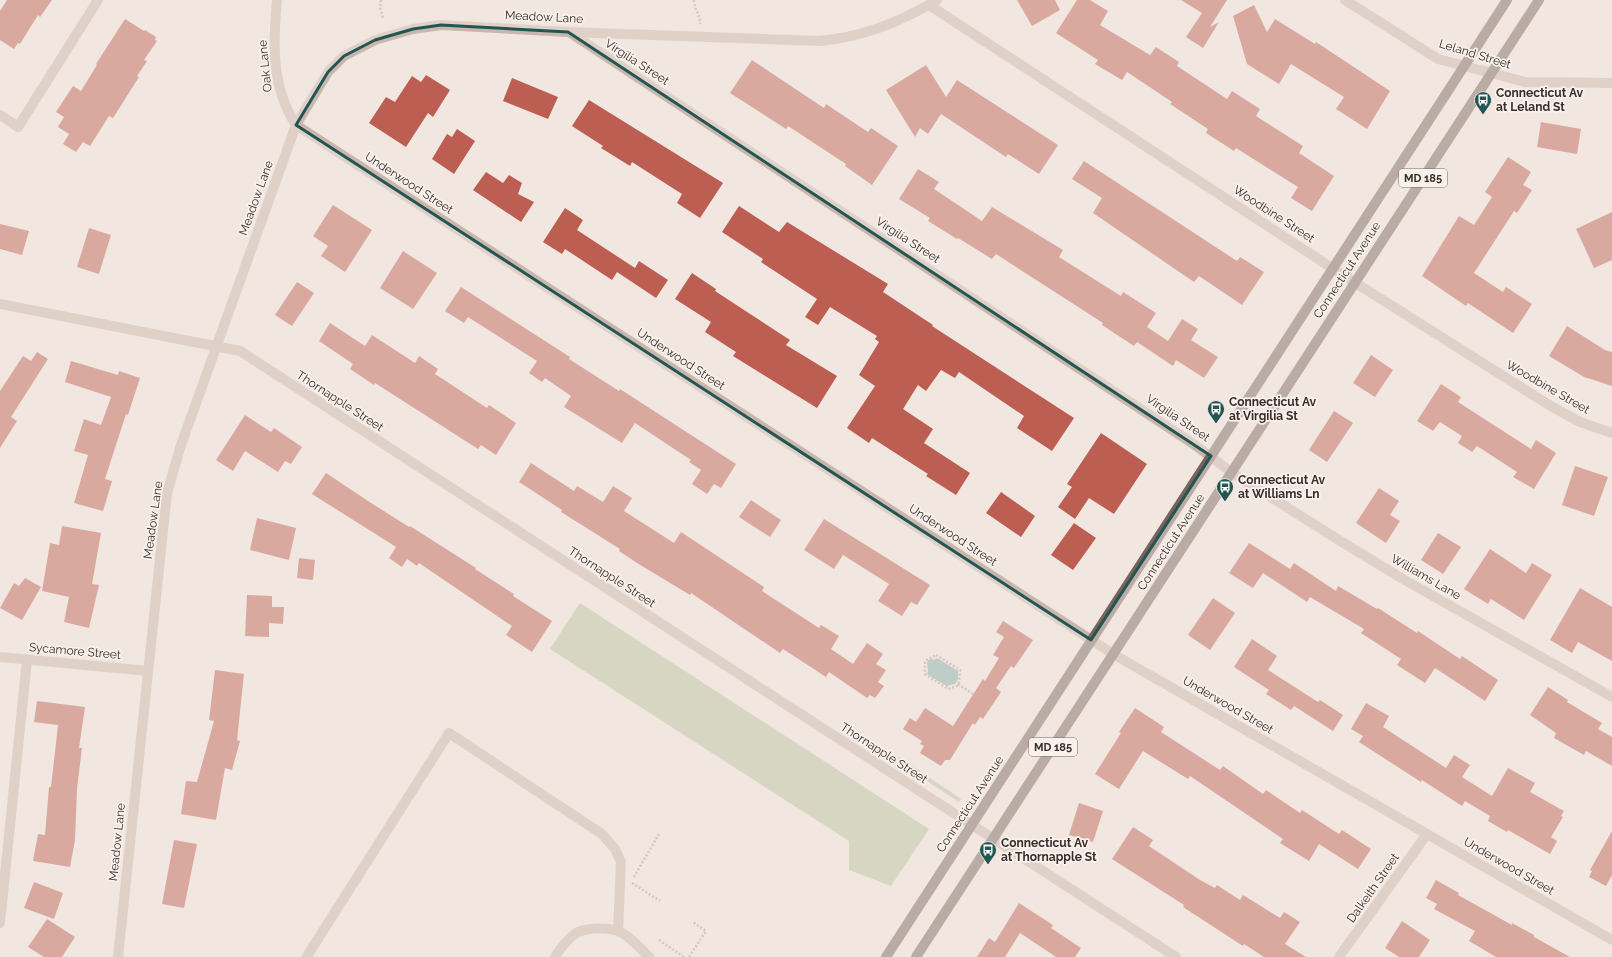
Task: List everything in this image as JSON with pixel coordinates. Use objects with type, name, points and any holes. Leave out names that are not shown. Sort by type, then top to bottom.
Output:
[{"type":"main road","name":"Connecticut Avenue","points":[[886,957],[1507,0]]},
{"type":"main road","name":"Connecticut Avenue","points":[[916,957],[1539,0]]},
{"type":"street","points":[[0,115],[18,127],[98,0]]},
{"type":"street","name":"Oak Lane","points":[[277,0],[274,30],[276,66],[280,93],[287,111],[296,125]]},
{"type":"street","name":"Leland Street","points":[[1345,0],[1438,59],[1490,74],[1525,82],[1612,83]]},
{"type":"street","name":"Meadow Lane","points":[[118,957],[167,493],[181,445],[296,125],[328,72],[344,56],[375,40],[413,29],[441,25],[568,32],[820,41],[839,39],[870,32],[903,18],[933,2]]},
{"type":"street","name":"Woodbine Street","points":[[933,2],[1332,268],[1549,405],[1580,422],[1612,433]]},
{"type":"street","name":"Virgilia Street","points":[[568,32],[1211,456],[1231,472]]},
{"type":"street","name":"Underwood Street","points":[[296,125],[1113,654],[1612,940]]},
{"type":"street","name":"Thornapple Street","points":[[1,306],[240,351],[1176,957]]},
{"type":"street","name":"Williams Lane","points":[[1231,472],[1403,579],[1612,697]]},
{"type":"street","name":"Sycamore Street","points":[[0,658],[148,671]]},
{"type":"street","points":[[0,923],[27,660]]},
{"type":"street","points":[[308,957],[307,956],[449,733],[602,834],[615,848],[621,862],[618,931]]},
{"type":"street","name":"Dalkeith Street","points":[[1340,957],[1427,834]]},
{"type":"street","points":[[555,957],[559,950],[578,932],[601,928],[618,931],[629,938],[649,957]]},
{"type":"path","points":[[381,0],[380,8],[383,18]]},
{"type":"path","points":[[694,0],[694,6],[700,16]]},
{"type":"path","points":[[936,655],[960,670],[958,684],[948,689],[925,674],[925,661],[936,655]]},
{"type":"path","points":[[958,684],[973,694]]},
{"type":"path","points":[[659,834],[631,882],[660,901]]},
{"type":"path","points":[[689,957],[706,931],[693,922]]},
{"type":"path","points":[[659,940],[684,957]]},
{"type":"highlighted area","points":[[441,25],[568,32],[1211,456],[1091,640],[296,125],[328,72],[344,56],[375,40],[413,29]]},
{"type":"green space","points":[[580,603],[929,829],[891,886],[849,870],[849,841],[550,649]]},
{"type":"green space","points":[[899,757],[961,799],[959,802],[898,762]]},
{"type":"water","points":[[937,658],[958,671],[958,679],[955,684],[949,685],[948,687],[927,674],[927,662],[930,659],[934,660]]},
{"type":"building","points":[[7,0],[52,0],[40,17],[38,15],[20,44],[18,43],[14,49],[0,40],[0,11]]},
{"type":"building","points":[[1017,0],[1055,0],[1060,10],[1032,26]]},
{"type":"building","points":[[1077,0],[1090,0],[1108,11],[1100,25],[1150,55],[1156,47],[1179,62],[1177,66],[1227,99],[1232,91],[1260,109],[1256,116],[1303,146],[1299,153],[1334,176],[1312,211],[1291,198],[1298,187],[1236,148],[1234,151],[1206,133],[1208,129],[1170,104],[1172,102],[1127,72],[1122,80],[1095,64],[1098,60],[1056,33]]},
{"type":"building","points":[[1181,0],[1227,0],[1210,27],[1219,22],[1203,48],[1186,37],[1202,13]]},
{"type":"building","points":[[1254,5],[1267,32],[1275,19],[1315,44],[1316,42],[1390,91],[1367,129],[1336,109],[1344,97],[1291,64],[1279,84],[1247,64],[1233,16]]},
{"type":"building","points":[[125,19],[156,37],[155,40],[157,41],[144,60],[147,61],[137,76],[139,77],[113,118],[109,116],[90,146],[83,142],[76,152],[63,144],[69,134],[58,127],[64,117],[56,112],[73,86],[81,91],[97,65],[96,64]]},
{"type":"building","points":[[752,60],[824,108],[826,104],[868,132],[871,128],[898,146],[872,185],[845,166],[846,164],[788,126],[786,129],[730,93]]},
{"type":"building","points":[[926,65],[946,97],[957,80],[1058,145],[1039,174],[1008,154],[1006,157],[941,114],[928,134],[920,128],[915,137],[886,90]]},
{"type":"building","points":[[426,75],[450,90],[433,117],[428,113],[406,147],[369,123],[386,97],[395,102],[412,76],[421,82]]},
{"type":"building","points":[[512,78],[558,97],[548,119],[503,101]]},
{"type":"building","points":[[589,100],[723,183],[700,218],[677,203],[682,194],[632,162],[630,166],[601,148],[603,146],[572,126]]},
{"type":"building","points":[[1541,122],[1581,129],[1577,154],[1537,147]]},
{"type":"building","points":[[457,129],[475,141],[454,174],[432,159],[447,134],[452,137]]},
{"type":"building","points":[[1508,157],[1531,172],[1523,185],[1532,190],[1517,213],[1514,211],[1474,273],[1503,292],[1506,287],[1532,304],[1513,333],[1468,303],[1466,306],[1422,276],[1459,216],[1474,225],[1492,197],[1485,192]]},
{"type":"building","points":[[1084,161],[1237,261],[1240,257],[1264,272],[1242,305],[1199,276],[1194,282],[1093,213],[1102,198],[1072,179]]},
{"type":"building","points":[[918,169],[939,182],[934,189],[982,221],[992,207],[1063,250],[1059,257],[1121,296],[1123,292],[1156,313],[1147,327],[1168,341],[1182,319],[1198,329],[1191,340],[1218,357],[1204,378],[1176,360],[1173,366],[1137,342],[1134,346],[1102,325],[1103,323],[996,254],[992,259],[928,221],[930,218],[899,199]]},
{"type":"building","points":[[486,172],[503,183],[509,175],[522,183],[518,194],[534,202],[521,222],[473,190]]},
{"type":"building","points":[[333,205],[372,230],[345,272],[321,256],[328,246],[313,236]]},
{"type":"building","points":[[739,206],[779,232],[787,222],[888,284],[883,292],[933,325],[932,326],[1074,418],[1052,451],[1017,428],[1024,416],[959,372],[955,378],[941,370],[926,391],[918,385],[903,409],[933,429],[924,443],[970,473],[956,495],[926,476],[928,474],[872,438],[869,443],[847,428],[875,386],[859,375],[879,342],[875,339],[877,336],[830,307],[818,325],[805,317],[817,299],[761,262],[763,259],[722,232]]},
{"type":"building","points":[[565,208],[583,220],[577,230],[635,268],[639,261],[668,280],[656,298],[617,272],[612,280],[565,249],[562,254],[543,242]]},
{"type":"building","points":[[1612,212],[1612,260],[1594,268],[1576,229]]},
{"type":"building","points":[[0,224],[29,231],[22,255],[0,249]]},
{"type":"building","points":[[89,228],[111,235],[99,274],[77,267]]},
{"type":"building","points":[[403,251],[437,273],[413,309],[380,288]]},
{"type":"building","points":[[692,273],[716,289],[715,291],[790,340],[786,345],[837,376],[817,408],[733,356],[736,352],[705,332],[711,322],[675,299]]},
{"type":"building","points":[[297,282],[314,293],[292,326],[275,315]]},
{"type":"building","points":[[461,287],[570,357],[569,359],[619,391],[620,389],[736,464],[721,488],[714,484],[707,494],[692,484],[701,470],[689,462],[691,460],[635,423],[622,443],[564,407],[571,396],[545,378],[542,382],[529,373],[537,361],[468,317],[464,323],[445,311]]},
{"type":"building","points":[[330,323],[365,346],[372,335],[415,363],[419,356],[438,369],[435,374],[487,408],[489,405],[516,423],[496,455],[481,445],[478,449],[375,383],[374,385],[350,369],[353,364],[319,341]]},
{"type":"building","points":[[1567,326],[1605,350],[1612,352],[1612,386],[1584,377],[1549,356]]},
{"type":"building","points":[[37,352],[48,359],[11,417],[17,421],[0,448],[0,391],[23,356],[31,361]]},
{"type":"building","points":[[1371,355],[1393,370],[1375,397],[1353,383]]},
{"type":"building","points":[[71,361],[118,375],[119,371],[140,378],[128,415],[126,414],[105,479],[112,481],[103,511],[74,503],[88,455],[74,451],[84,419],[101,425],[111,397],[65,382]]},
{"type":"building","points":[[1441,384],[1461,397],[1458,402],[1531,449],[1536,440],[1556,453],[1534,489],[1513,477],[1517,472],[1477,446],[1472,452],[1458,443],[1462,436],[1440,422],[1433,431],[1417,421]]},
{"type":"building","points":[[1334,411],[1353,423],[1327,462],[1309,450]]},
{"type":"building","points":[[245,415],[271,432],[274,428],[302,447],[291,464],[285,461],[278,472],[245,451],[233,471],[216,460]]},
{"type":"building","points":[[1101,433],[1147,464],[1114,514],[1089,498],[1075,519],[1058,507],[1072,487],[1067,484]]},
{"type":"building","points":[[531,463],[574,491],[577,486],[603,502],[613,486],[632,498],[624,511],[674,543],[681,532],[764,587],[762,591],[819,628],[821,625],[839,636],[831,649],[853,664],[867,643],[883,654],[876,664],[886,670],[878,682],[884,686],[875,698],[870,695],[867,698],[829,672],[826,677],[783,649],[780,653],[691,593],[690,595],[637,563],[619,551],[620,549],[561,512],[562,510],[519,482]]},
{"type":"building","points":[[1575,466],[1608,477],[1594,516],[1562,505]]},
{"type":"building","points":[[326,473],[409,527],[410,526],[476,568],[475,569],[514,594],[513,596],[552,621],[532,652],[506,635],[512,626],[419,563],[417,566],[407,559],[402,567],[389,558],[396,547],[312,494]]},
{"type":"building","points":[[1379,488],[1399,501],[1390,515],[1400,521],[1386,543],[1356,523]]},
{"type":"building","points":[[1001,492],[1035,516],[1021,537],[986,513]]},
{"type":"building","points":[[751,500],[781,520],[770,537],[739,517]]},
{"type":"building","points":[[257,518],[296,528],[289,560],[250,550]]},
{"type":"building","points":[[824,519],[930,585],[917,605],[911,602],[902,616],[878,601],[889,584],[843,555],[834,569],[804,550]]},
{"type":"building","points":[[1074,523],[1096,538],[1073,570],[1051,555]]},
{"type":"building","points":[[62,526],[101,533],[92,584],[99,585],[89,628],[64,622],[69,597],[42,591],[50,543],[59,545]]},
{"type":"building","points":[[1438,533],[1461,547],[1443,574],[1421,560]]},
{"type":"building","points":[[1249,543],[1290,569],[1294,563],[1336,591],[1338,586],[1377,609],[1378,608],[1417,633],[1418,631],[1460,659],[1462,656],[1498,680],[1485,701],[1435,668],[1425,683],[1397,665],[1401,659],[1361,633],[1364,629],[1310,597],[1307,602],[1263,573],[1253,588],[1229,573]]},
{"type":"building","points":[[1490,549],[1526,573],[1532,563],[1552,575],[1524,620],[1491,599],[1488,604],[1464,589]]},
{"type":"building","points":[[299,558],[315,560],[313,580],[297,578]]},
{"type":"building","points":[[25,578],[41,587],[22,620],[0,608],[14,583],[19,586]]},
{"type":"building","points":[[1580,588],[1612,607],[1612,661],[1578,642],[1572,653],[1550,640]]},
{"type":"building","points":[[247,595],[272,596],[272,607],[284,607],[283,624],[269,623],[269,637],[245,636]]},
{"type":"building","points":[[1213,598],[1235,613],[1210,650],[1188,635]]},
{"type":"building","points":[[1003,621],[1033,640],[1014,668],[1011,666],[996,688],[1001,692],[983,719],[980,717],[975,725],[973,723],[950,760],[945,760],[941,766],[920,753],[924,746],[920,744],[922,741],[903,729],[910,718],[916,722],[925,708],[953,726],[983,679],[985,681],[999,658],[993,655],[1004,637],[996,632]]},
{"type":"building","points":[[1252,639],[1277,656],[1268,670],[1318,702],[1320,700],[1343,715],[1333,731],[1294,706],[1291,710],[1266,694],[1269,690],[1234,667]]},
{"type":"building","points":[[215,670],[244,674],[237,740],[240,741],[232,770],[225,768],[216,820],[181,814],[186,781],[197,782],[214,721],[209,720]]},
{"type":"building","points":[[1548,687],[1568,700],[1567,702],[1602,723],[1598,729],[1612,737],[1612,766],[1586,751],[1584,755],[1554,738],[1556,733],[1530,715]]},
{"type":"building","points":[[37,701],[85,707],[79,748],[82,748],[77,789],[75,840],[70,867],[33,861],[38,834],[45,835],[49,787],[51,787],[58,725],[34,722]]},
{"type":"building","points":[[1366,703],[1389,716],[1383,727],[1446,768],[1454,755],[1470,765],[1462,777],[1492,796],[1508,768],[1535,783],[1530,792],[1564,811],[1561,816],[1563,817],[1551,837],[1557,841],[1550,854],[1508,830],[1507,832],[1488,821],[1490,816],[1465,801],[1462,806],[1422,780],[1421,782],[1359,742],[1363,736],[1351,729]]},
{"type":"building","points":[[1135,708],[1164,727],[1161,732],[1220,770],[1223,766],[1263,794],[1266,790],[1300,813],[1302,810],[1339,834],[1342,830],[1371,849],[1358,869],[1319,844],[1309,861],[1280,843],[1283,839],[1190,776],[1188,779],[1143,751],[1119,789],[1095,774],[1121,733],[1119,732]]},
{"type":"building","points":[[1079,803],[1103,811],[1093,842],[1069,835]]},
{"type":"building","points":[[1133,827],[1153,840],[1149,846],[1200,880],[1215,888],[1217,885],[1240,900],[1243,895],[1280,918],[1284,912],[1300,922],[1285,944],[1306,957],[1264,957],[1244,944],[1243,946],[1183,907],[1184,905],[1112,859]]},
{"type":"building","points":[[1612,831],[1612,875],[1606,886],[1589,877],[1592,871],[1590,870]]},
{"type":"building","points":[[174,840],[197,844],[184,908],[162,904]]},
{"type":"building","points":[[1436,880],[1459,893],[1458,895],[1512,925],[1512,923],[1534,935],[1534,937],[1570,957],[1496,957],[1469,941],[1475,931],[1434,909],[1437,904],[1426,898]]},
{"type":"building","points":[[34,882],[63,893],[54,919],[24,908]]},
{"type":"building","points":[[1019,903],[1053,925],[1051,928],[1081,948],[1075,957],[1056,957],[1020,933],[1005,957],[977,957],[989,938],[995,942]]},
{"type":"building","points":[[47,919],[75,937],[62,957],[44,957],[28,947]]},
{"type":"building","points":[[1402,921],[1430,940],[1419,957],[1399,957],[1385,948]]},
{"type":"place","name":"Connecticut Av at Leland St","points":[[1483,115]]},
{"type":"place","name":"Connecticut Av at Virgilia St","points":[[1216,424]]},
{"type":"place","name":"Connecticut Av at Williams Ln","points":[[1225,502]]},
{"type":"place","name":"Connecticut Av at Thornapple St","points":[[988,865]]}]
